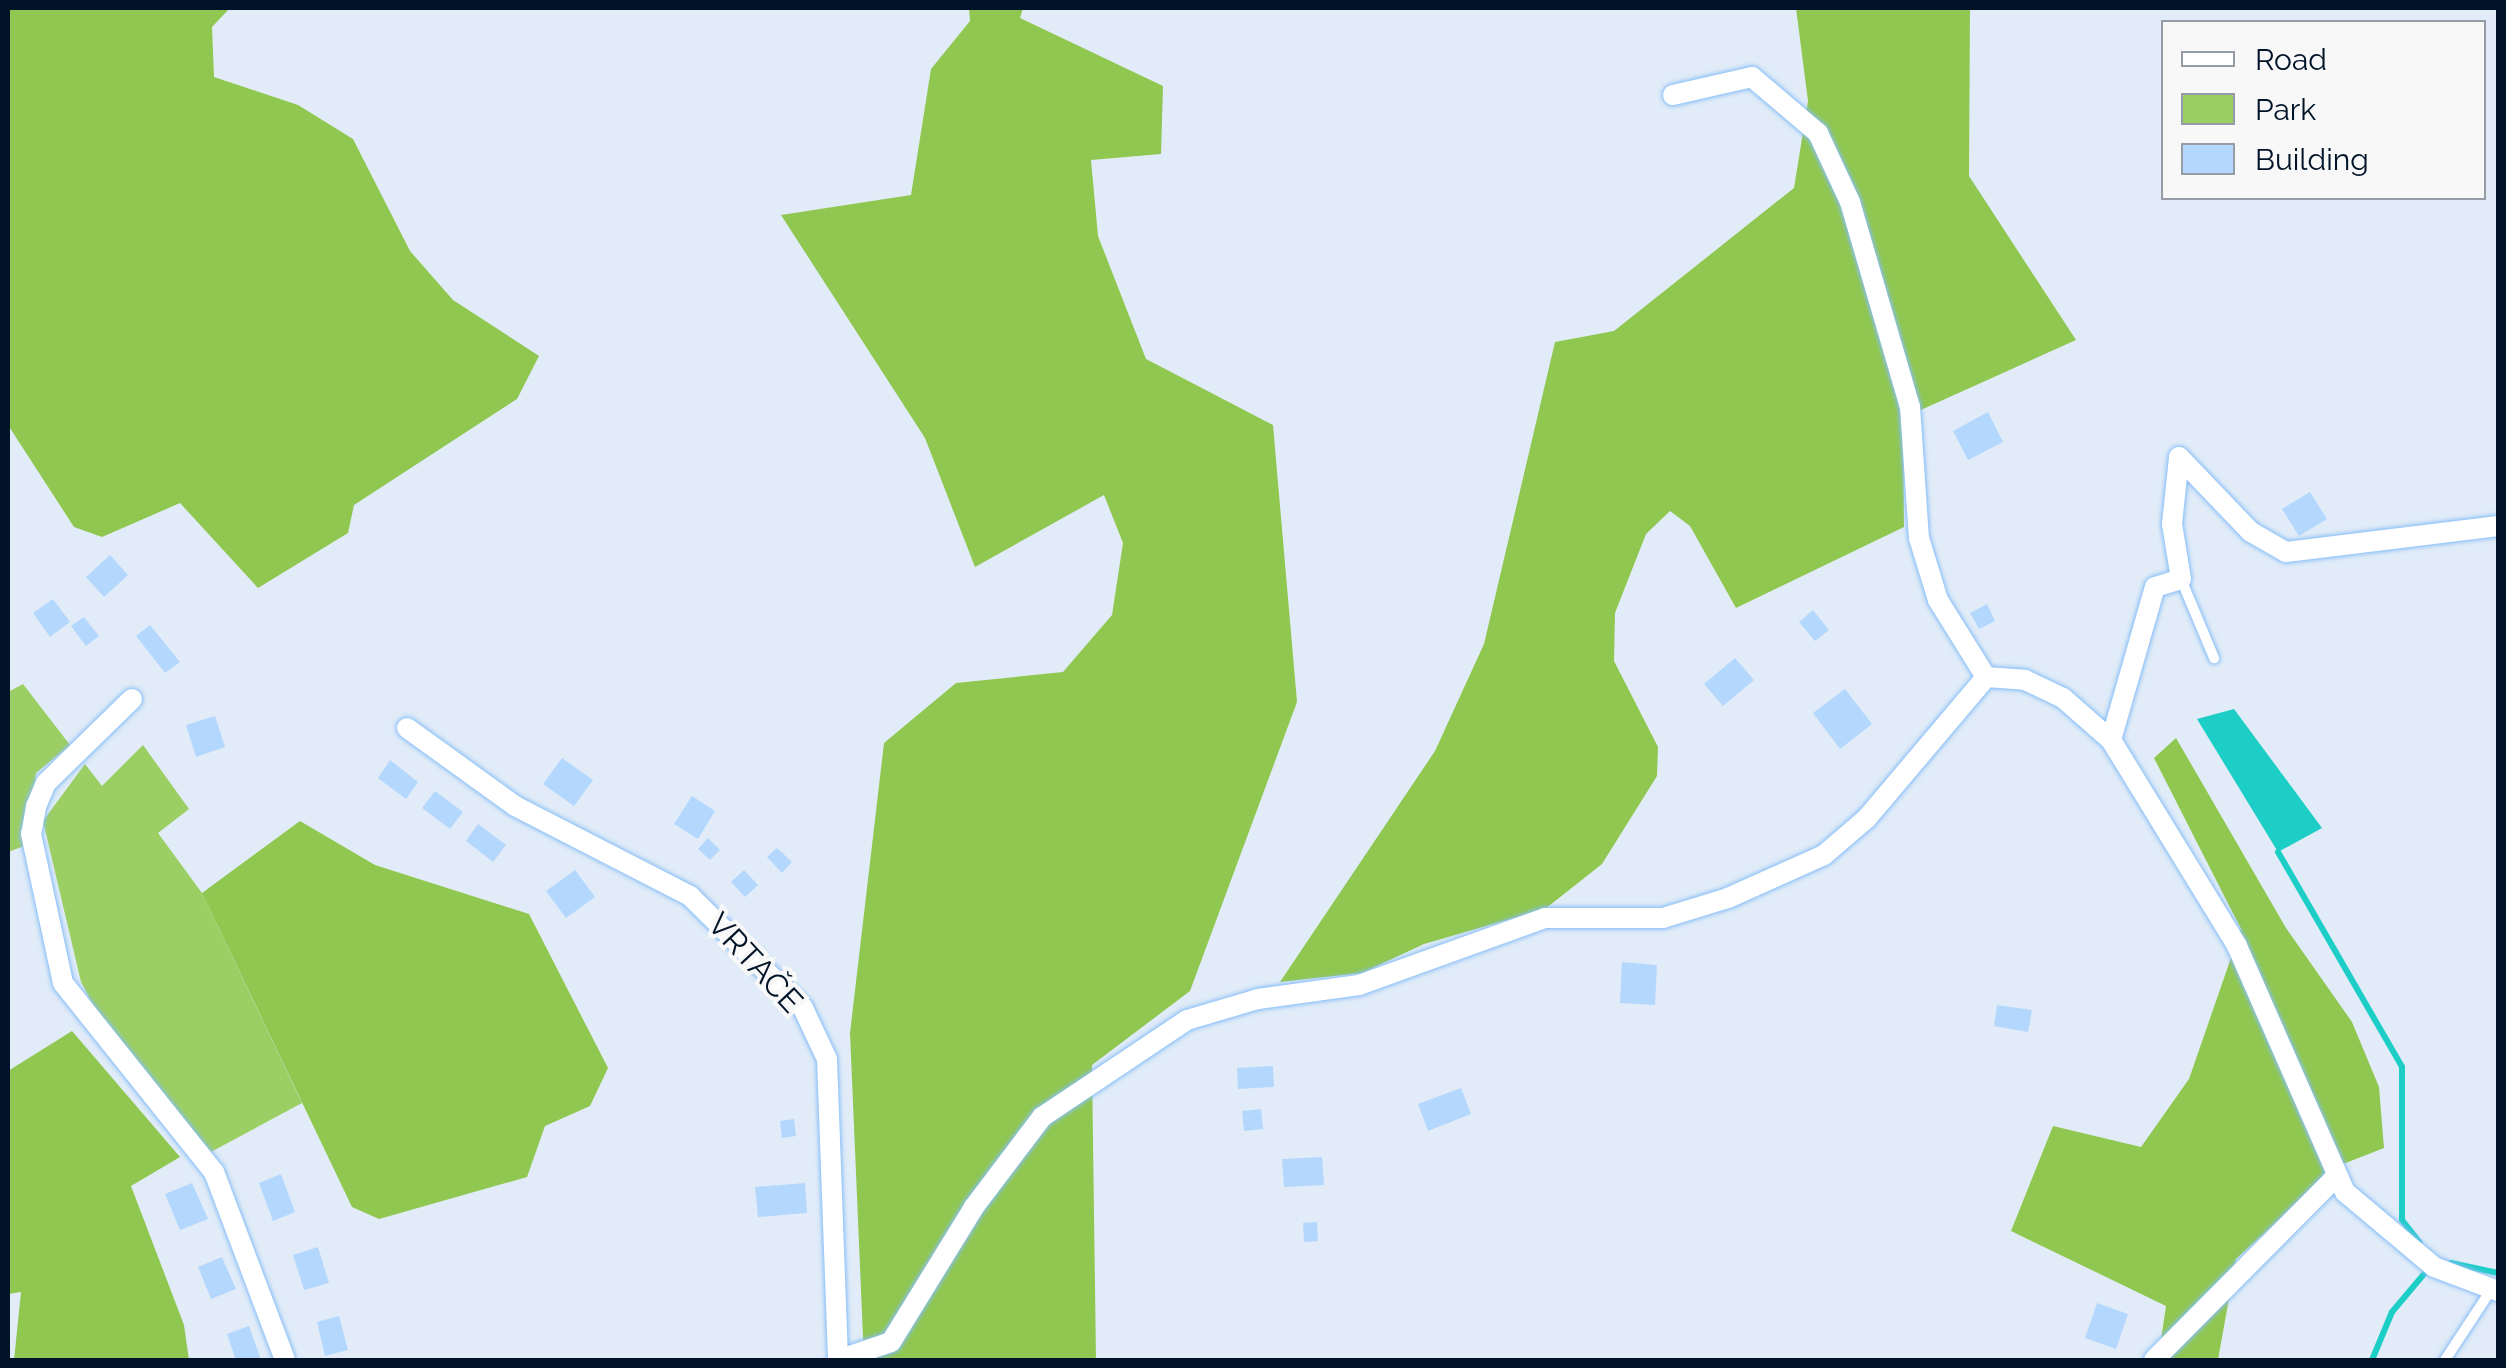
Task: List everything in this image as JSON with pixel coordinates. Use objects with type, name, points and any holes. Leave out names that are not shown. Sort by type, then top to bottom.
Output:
[{"type":"street","points":[[1673,95],[1752,78],[1818,132],[1850,202],[1910,407],[1924,554],[1938,600],[1986,677]]},
{"type":"street","points":[[2111,740],[2154,587],[2181,579],[2172,524],[2179,457],[2251,532],[2286,552],[2498,526]]},
{"type":"street","points":[[1986,677],[2025,680],[2062,698],[2111,740],[2237,946],[2336,1176],[2407,1248],[2434,1267],[2494,1292]]},
{"type":"street","points":[[838,1360],[892,1342],[974,1206],[1042,1117],[1187,1020],[1258,999],[1359,985],[1545,918],[1663,918],[1728,898],[1824,855],[1867,818],[1986,677]]},
{"type":"street","points":[[132,699],[46,783],[36,808],[31,834],[63,984],[214,1172],[284,1360]]},
{"type":"street","name":"VRTAČE","points":[[407,728],[515,806],[690,896],[803,1008],[827,1059],[838,1360]]},
{"type":"street","points":[[2154,1360],[2336,1176]]},
{"type":"lane","points":[[2181,579],[2214,658]]},
{"type":"lane","points":[[2445,1360],[2494,1292]]},
{"type":"green space","points":[[23,684],[70,745],[36,773],[27,845],[8,852],[8,692]]},
{"type":"green space","points":[[143,745],[189,809],[158,833],[202,893],[302,1103],[211,1152],[100,1018],[81,982],[43,821],[85,764],[102,786]]},
{"type":"shaded area","points":[[8,8],[230,8],[212,27],[214,77],[298,105],[353,139],[410,251],[453,300],[539,356],[517,399],[354,505],[348,533],[258,588],[180,503],[102,537],[74,527],[8,425]]},
{"type":"shaded area","points":[[969,8],[1023,8],[1020,18],[1163,86],[1161,154],[1091,160],[1098,236],[1146,359],[1273,425],[1297,702],[1190,991],[1092,1065],[1096,1360],[864,1360],[850,1033],[884,743],[956,683],[1063,672],[1112,615],[1123,543],[1104,495],[975,567],[925,438],[781,215],[911,195],[931,69],[970,21]]},
{"type":"shaded area","points":[[1796,8],[1970,8],[1969,176],[2076,340],[1903,418],[1904,527],[1736,608],[1690,526],[1670,511],[1646,534],[1615,613],[1614,661],[1658,747],[1657,776],[1602,864],[1545,909],[1424,944],[1362,973],[1280,982],[1435,751],[1484,644],[1555,342],[1614,331],[1794,188],[1808,101]]},
{"type":"shaded area","points":[[2234,709],[2322,828],[2278,852],[2197,719]]},
{"type":"shaded area","points":[[2176,738],[2286,928],[2352,1022],[2379,1087],[2384,1148],[2338,1166],[2236,1259],[2218,1360],[2158,1360],[2166,1306],[2011,1231],[2053,1126],[2141,1147],[2189,1079],[2241,929],[2154,758]]},
{"type":"shaded area","points":[[300,821],[375,865],[529,914],[608,1068],[590,1106],[545,1126],[527,1177],[379,1219],[352,1207],[202,893]]},
{"type":"shaded area","points":[[72,1031],[180,1157],[131,1186],[184,1325],[189,1360],[14,1360],[21,1292],[8,1294],[8,1071]]},
{"type":"building","points":[[1988,412],[2003,442],[1968,460],[1953,431]]},
{"type":"building","points":[[2310,492],[2327,519],[2299,536],[2282,509]]},
{"type":"building","points":[[110,555],[128,575],[104,597],[86,577]]},
{"type":"building","points":[[53,599],[70,622],[50,637],[33,613]]},
{"type":"building","points":[[1987,604],[1995,621],[1979,629],[1970,613]]},
{"type":"building","points":[[1813,610],[1829,630],[1815,641],[1799,622]]},
{"type":"building","points":[[84,617],[99,636],[86,646],[71,626]]},
{"type":"building","points":[[150,625],[180,662],[165,673],[136,636]]},
{"type":"building","points":[[1735,658],[1754,680],[1723,706],[1704,684]]},
{"type":"building","points":[[1845,689],[1872,724],[1840,749],[1813,713]]},
{"type":"building","points":[[215,716],[225,747],[196,757],[186,725]]},
{"type":"building","points":[[562,758],[593,780],[574,806],[543,784]]},
{"type":"building","points":[[390,760],[418,782],[406,799],[378,778]]},
{"type":"building","points":[[435,791],[463,812],[450,829],[422,808]]},
{"type":"building","points":[[692,796],[715,811],[698,839],[674,824]]},
{"type":"building","points":[[478,824],[506,845],[493,862],[466,841]]},
{"type":"building","points":[[708,838],[720,850],[710,860],[698,849]]},
{"type":"building","points":[[777,848],[792,862],[782,873],[767,857]]},
{"type":"building","points":[[575,870],[595,897],[566,918],[546,891]]},
{"type":"building","points":[[744,870],[758,885],[745,897],[731,882]]},
{"type":"building","points":[[1622,962],[1657,965],[1655,1005],[1620,1003]]},
{"type":"building","points":[[1997,1005],[2032,1010],[2028,1032],[1994,1026]]},
{"type":"building","points":[[1273,1066],[1274,1087],[1238,1089],[1237,1068]]},
{"type":"building","points":[[1461,1088],[1471,1114],[1428,1131],[1418,1104]]},
{"type":"building","points":[[1261,1109],[1263,1129],[1244,1131],[1242,1111]]},
{"type":"building","points":[[794,1119],[796,1136],[782,1138],[780,1121]]},
{"type":"building","points":[[1322,1157],[1324,1185],[1284,1187],[1282,1159]]},
{"type":"building","points":[[281,1174],[295,1212],[273,1221],[259,1183]]},
{"type":"building","points":[[192,1183],[208,1219],[180,1230],[165,1194]]},
{"type":"building","points":[[805,1183],[807,1213],[758,1217],[755,1187]]},
{"type":"building","points":[[1317,1222],[1318,1241],[1304,1242],[1303,1223]]},
{"type":"building","points":[[318,1247],[329,1283],[304,1290],[293,1255]]},
{"type":"building","points":[[222,1257],[236,1289],[211,1299],[198,1267]]},
{"type":"building","points":[[2097,1303],[2128,1314],[2116,1349],[2085,1338]]},
{"type":"building","points":[[339,1316],[348,1350],[325,1356],[317,1322]]},
{"type":"building","points":[[249,1326],[261,1360],[236,1360],[227,1334]]},
{"type":"waterway","points":[[2278,852],[2402,1067],[2402,1220],[2419,1242]]},
{"type":"waterway","points":[[2451,1263],[2498,1273]]},
{"type":"waterway","points":[[2372,1360],[2392,1312],[2429,1268]]}]
